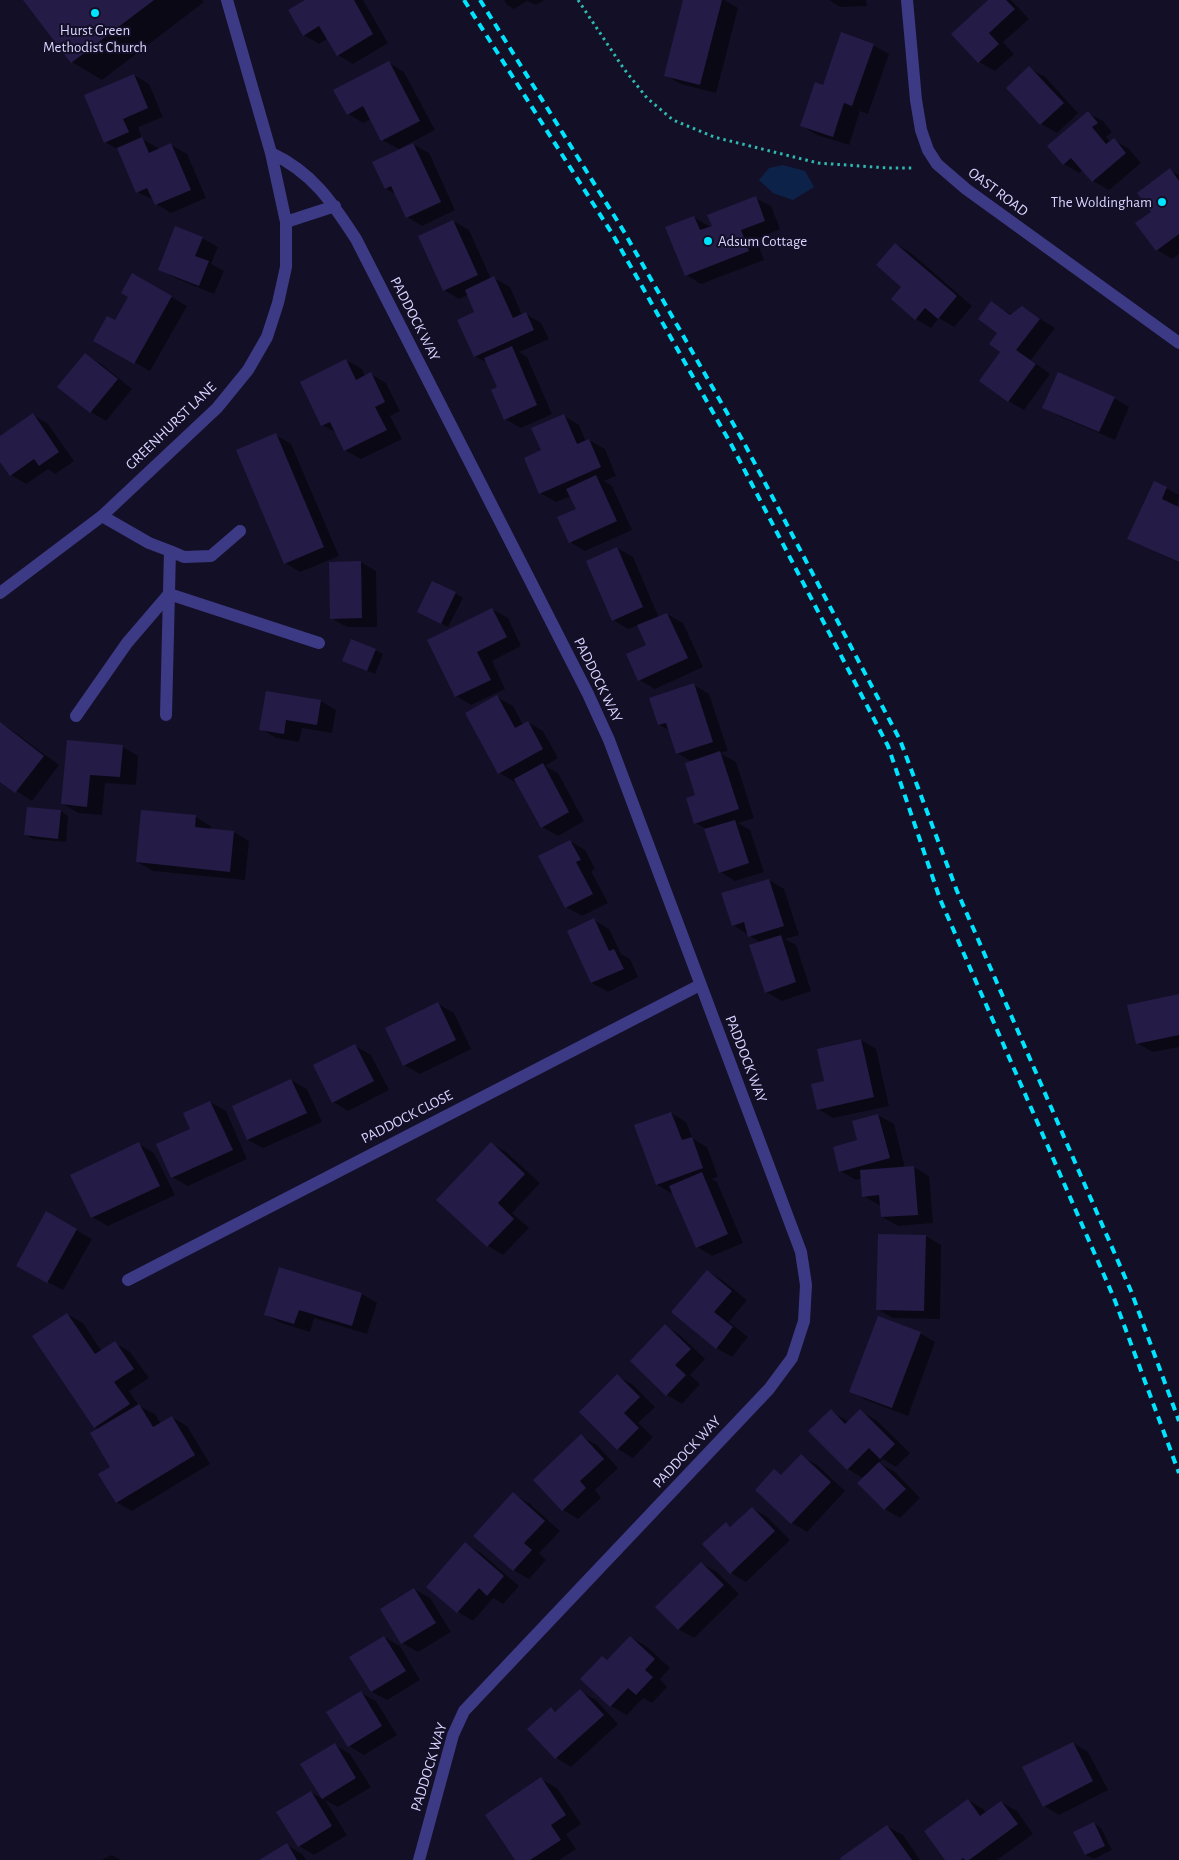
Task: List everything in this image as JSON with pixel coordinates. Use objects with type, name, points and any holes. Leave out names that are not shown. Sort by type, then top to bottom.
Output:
[{"type":"street","name":"GREENHURST LANE","points":[[0,593],[102,516],[217,408],[248,370],[267,337],[278,303],[286,267],[286,222],[270,153],[227,0]]},
{"type":"street","name":"OAST ROAD","points":[[907,0],[916,100],[921,130],[928,150],[937,164],[966,189],[1179,343]]},
{"type":"street","name":"PADDOCK WAY","points":[[270,153],[288,161],[314,181],[335,206],[356,239],[588,694],[609,740],[801,1252],[806,1285],[804,1320],[792,1358],[769,1389],[464,1711],[453,1735],[419,1860]]},
{"type":"street","points":[[286,222],[335,206]]},
{"type":"street","points":[[102,516],[149,543],[184,557],[211,556],[240,531]]},
{"type":"street","points":[[166,714],[170,551]]},
{"type":"street","points":[[169,594],[319,643]]},
{"type":"street","points":[[76,716],[127,642],[169,594]]},
{"type":"street","name":"PADDOCK CLOSE","points":[[128,1280],[700,985]]},
{"type":"path","points":[[578,0],[624,69],[647,98],[673,120],[714,137],[818,163],[888,168],[918,168],[937,164]]},
{"type":"water","points":[[783,165],[805,171],[814,187],[793,200],[773,193],[759,180],[769,168]]},
{"type":"building","points":[[23,0],[154,0],[71,63]]},
{"type":"building","points":[[305,0],[354,0],[373,34],[337,56],[319,26],[303,36],[288,10]]},
{"type":"building","points":[[683,0],[722,0],[700,85],[664,76]]},
{"type":"building","points":[[988,0],[1006,0],[1015,9],[989,33],[999,44],[978,63],[951,34]]},
{"type":"building","points":[[841,32],[874,44],[852,106],[844,103],[833,137],[800,126],[815,82],[823,85]]},
{"type":"building","points":[[389,61],[420,121],[381,141],[363,106],[347,115],[333,90]]},
{"type":"building","points":[[1029,66],[1064,103],[1040,125],[1006,88]]},
{"type":"building","points":[[134,74],[148,108],[123,119],[129,132],[104,143],[84,95]]},
{"type":"building","points":[[1088,111],[1098,123],[1092,127],[1106,144],[1114,138],[1126,153],[1092,182],[1071,158],[1063,165],[1047,146]]},
{"type":"building","points":[[142,137],[149,153],[171,143],[191,190],[155,205],[147,188],[136,193],[117,148]]},
{"type":"building","points":[[413,143],[441,202],[406,218],[391,186],[385,189],[372,162]]},
{"type":"building","name":"The Woldingham","points":[[1170,168],[1179,181],[1179,234],[1156,251],[1135,223],[1151,212],[1137,193]]},
{"type":"building","name":"Adsum Cottage","points":[[756,196],[765,221],[741,230],[749,251],[685,276],[665,227],[694,216],[700,230],[712,226],[707,215]]},
{"type":"building","points":[[453,220],[478,275],[443,291],[418,236]]},
{"type":"building","points":[[175,226],[203,237],[195,256],[209,261],[199,286],[158,270]]},
{"type":"building","points":[[895,243],[957,296],[938,319],[925,308],[915,320],[891,299],[901,287],[876,265]]},
{"type":"building","points":[[132,273],[172,296],[134,364],[93,341],[107,316],[115,320],[128,297],[121,293]]},
{"type":"building","points":[[494,276],[513,318],[526,312],[534,330],[474,357],[457,320],[474,312],[465,290]]},
{"type":"building","points":[[991,301],[1010,315],[1022,306],[1040,319],[1016,350],[1036,364],[1008,402],[979,381],[1000,352],[989,344],[997,333],[978,319]]},
{"type":"building","points":[[512,346],[537,405],[504,420],[491,390],[497,387],[484,358]]},
{"type":"building","points":[[85,353],[118,379],[90,413],[57,387]]},
{"type":"building","points":[[346,359],[356,380],[371,372],[385,402],[375,407],[387,430],[344,451],[330,422],[321,426],[300,382]]},
{"type":"building","points":[[1058,372],[1115,397],[1099,432],[1042,408]]},
{"type":"building","points":[[33,413],[59,452],[39,466],[34,459],[10,476],[0,462],[0,436]]},
{"type":"building","points":[[564,414],[577,444],[589,439],[601,467],[539,494],[524,458],[541,450],[531,428]]},
{"type":"building","points":[[276,433],[324,547],[284,564],[236,450]]},
{"type":"building","points":[[596,475],[617,521],[569,543],[557,517],[576,509],[566,489]]},
{"type":"building","points":[[1154,481],[1167,487],[1162,499],[1179,507],[1179,562],[1127,539]]},
{"type":"building","points":[[617,547],[643,607],[612,621],[586,561]]},
{"type":"building","points":[[361,561],[362,618],[330,619],[329,562]]},
{"type":"building","points":[[432,581],[456,592],[441,624],[417,612]]},
{"type":"building","points":[[492,608],[507,637],[477,652],[491,680],[455,697],[427,640]]},
{"type":"building","points":[[667,613],[688,658],[638,681],[626,654],[646,645],[637,625]]},
{"type":"building","points":[[351,639],[376,649],[367,671],[342,661]]},
{"type":"building","points":[[694,683],[713,742],[676,754],[666,723],[658,725],[649,698]]},
{"type":"building","points":[[266,691],[321,700],[317,725],[286,720],[284,734],[259,730]]},
{"type":"building","points":[[497,695],[515,728],[528,721],[543,749],[498,774],[465,713]]},
{"type":"building","points":[[0,722],[44,756],[15,793],[0,782]]},
{"type":"building","points":[[67,740],[123,745],[120,777],[90,775],[87,807],[61,804]]},
{"type":"building","points":[[720,751],[739,809],[694,824],[686,798],[695,795],[685,763]]},
{"type":"building","points":[[543,763],[569,812],[541,828],[514,779]]},
{"type":"building","points":[[27,807],[61,810],[58,839],[24,835]]},
{"type":"building","points":[[141,810],[196,815],[195,827],[234,831],[230,872],[136,862]]},
{"type":"building","points":[[735,820],[749,863],[719,873],[704,829]]},
{"type":"building","points":[[570,840],[581,860],[576,862],[593,894],[565,908],[538,856]]},
{"type":"building","points":[[769,879],[784,926],[748,937],[744,922],[732,926],[721,893]]},
{"type":"building","points":[[594,918],[609,951],[614,949],[624,969],[591,983],[567,931]]},
{"type":"building","points":[[781,935],[796,982],[765,993],[749,945]]},
{"type":"building","points":[[1179,994],[1179,1035],[1136,1044],[1127,1005]]},
{"type":"building","points":[[438,1002],[456,1040],[403,1066],[385,1028]]},
{"type":"building","points":[[861,1039],[874,1097],[817,1110],[811,1084],[824,1081],[817,1049]]},
{"type":"building","points":[[355,1044],[374,1081],[332,1103],[313,1065]]},
{"type":"building","points":[[291,1079],[307,1113],[247,1140],[232,1106]]},
{"type":"building","points":[[210,1101],[233,1150],[171,1178],[156,1144],[190,1129],[183,1113]]},
{"type":"building","points":[[671,1112],[682,1140],[692,1137],[703,1168],[656,1185],[634,1125]]},
{"type":"building","points":[[878,1114],[890,1158],[839,1172],[833,1147],[857,1140],[852,1121]]},
{"type":"building","points":[[139,1142],[160,1186],[91,1218],[70,1175]]},
{"type":"building","points":[[491,1142],[525,1174],[498,1203],[514,1219],[487,1247],[436,1200]]},
{"type":"building","points":[[914,1166],[918,1215],[881,1217],[879,1195],[862,1197],[860,1170]]},
{"type":"building","points":[[702,1172],[728,1234],[696,1248],[669,1186]]},
{"type":"building","points":[[46,1211],[77,1229],[47,1283],[16,1266]]},
{"type":"building","points":[[878,1234],[926,1235],[924,1311],[876,1310]]},
{"type":"building","points":[[279,1267],[362,1293],[352,1326],[299,1310],[294,1324],[264,1315]]},
{"type":"building","points":[[707,1270],[732,1291],[714,1312],[733,1327],[716,1349],[671,1312]]},
{"type":"building","points":[[67,1313],[95,1354],[115,1341],[134,1369],[114,1382],[130,1404],[94,1428],[32,1336]]},
{"type":"building","points":[[878,1316],[921,1332],[892,1408],[849,1392]]},
{"type":"building","points":[[665,1324],[691,1349],[675,1365],[686,1375],[666,1396],[630,1361]]},
{"type":"building","points":[[617,1374],[640,1397],[624,1413],[639,1428],[617,1450],[579,1412]]},
{"type":"building","points":[[139,1404],[153,1427],[172,1416],[195,1455],[116,1503],[98,1474],[110,1467],[90,1433]]},
{"type":"building","points":[[831,1409],[845,1424],[860,1409],[895,1444],[880,1459],[869,1448],[847,1470],[808,1431]]},
{"type":"building","points":[[581,1434],[604,1459],[580,1481],[586,1488],[562,1511],[533,1480]]},
{"type":"building","points":[[801,1454],[831,1482],[791,1524],[755,1490],[774,1469],[781,1475]]},
{"type":"building","points":[[879,1462],[906,1489],[884,1510],[857,1483]]},
{"type":"building","points":[[513,1492],[545,1521],[524,1543],[532,1550],[513,1571],[473,1536]]},
{"type":"building","points":[[752,1507],[775,1531],[730,1574],[702,1544],[726,1522],[730,1527]]},
{"type":"building","points":[[465,1542],[504,1576],[487,1596],[479,1588],[457,1613],[426,1587]]},
{"type":"building","points":[[701,1562],[724,1585],[678,1630],[655,1607]]},
{"type":"building","points":[[414,1588],[436,1623],[401,1644],[380,1609]]},
{"type":"building","points":[[384,1636],[406,1671],[371,1692],[349,1657]]},
{"type":"building","points":[[630,1636],[655,1659],[645,1670],[653,1677],[636,1695],[628,1688],[610,1707],[580,1679],[602,1656],[607,1660]]},
{"type":"building","points":[[580,1689],[604,1715],[555,1759],[527,1729],[551,1707],[555,1712]]},
{"type":"building","points":[[361,1691],[382,1726],[348,1747],[326,1712]]},
{"type":"building","points":[[1073,1742],[1093,1781],[1043,1807],[1022,1767]]},
{"type":"building","points":[[335,1743],[356,1778],[322,1799],[300,1764]]},
{"type":"building","points":[[541,1777],[566,1815],[551,1825],[561,1840],[530,1860],[515,1860],[485,1815]]},
{"type":"building","points":[[311,1791],[332,1826],[298,1847],[276,1812]]},
{"type":"building","points":[[968,1799],[980,1816],[1001,1801],[1018,1824],[969,1860],[963,1858],[961,1860],[945,1860],[924,1831]]},
{"type":"building","points":[[1094,1822],[1105,1846],[1085,1855],[1073,1832]]},
{"type":"building","points":[[887,1825],[912,1860],[841,1860],[840,1858]]},
{"type":"building","points":[[287,1843],[297,1860],[259,1860]]},
{"type":"railway","points":[[464,0],[613,235],[732,446],[888,746],[940,899],[1114,1298],[1179,1473]]},
{"type":"railway","points":[[480,0],[623,230],[743,441],[900,740],[957,891],[1131,1291],[1179,1421]]},
{"type":"place","name":"Hurst Green Methodist Church","points":[[95,13]]},
{"type":"place","name":"The Woldingham","points":[[1162,202]]},
{"type":"place","name":"Adsum Cottage","points":[[708,241]]}]
